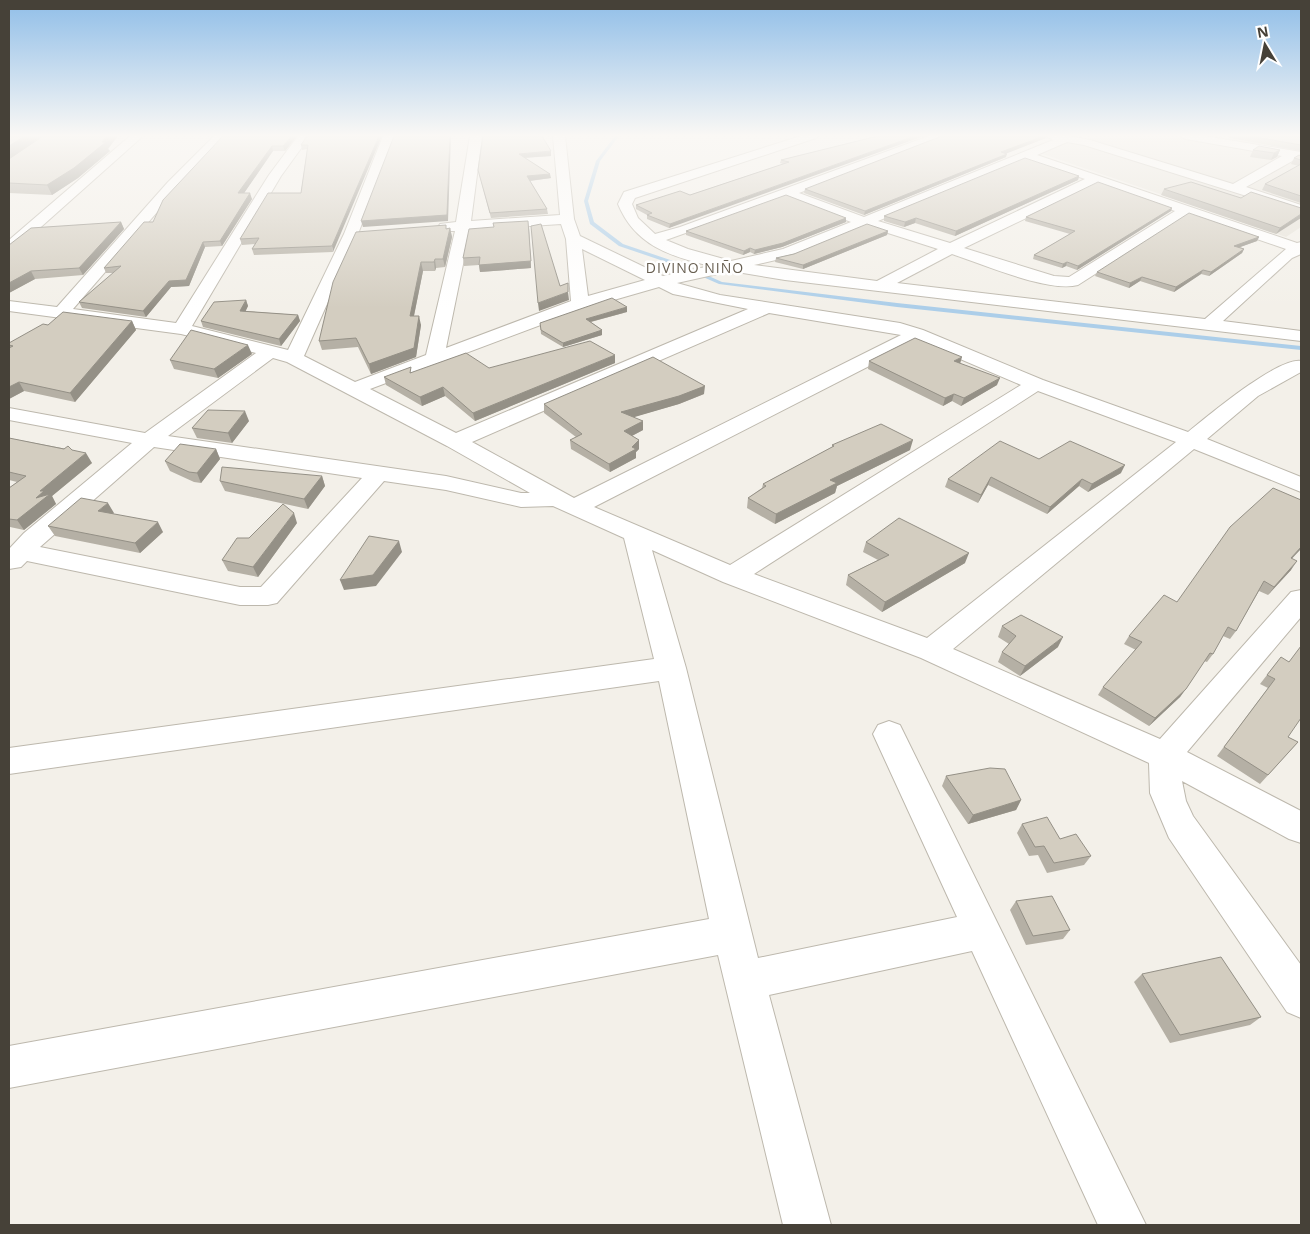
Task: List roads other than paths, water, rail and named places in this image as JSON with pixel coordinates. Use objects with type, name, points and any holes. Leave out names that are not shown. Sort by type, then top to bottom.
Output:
[{"type":"street","points":[[9,248],[72,194]]},
{"type":"street","points":[[60,314],[165,194]]},
{"type":"street","points":[[181,329],[264,194]]},
{"type":"street","points":[[294,358],[351,234],[367,194]]},
{"type":"street","points":[[435,358],[467,194]]},
{"type":"street","points":[[565,194],[567,219],[573,240],[580,304]]},
{"type":"street","points":[[634,194],[630,195],[626,204],[633,222],[653,239],[682,252],[732,266],[785,276],[1301,336]]},
{"type":"street","points":[[653,239],[686,230],[781,194]]},
{"type":"street","points":[[789,194],[864,221],[1063,282],[1072,282],[1187,210]]},
{"type":"street","points":[[352,389],[580,304],[666,280],[788,253],[931,194]]},
{"type":"street","points":[[880,286],[950,248],[1063,194]]},
{"type":"street","points":[[1140,194],[1300,248]]},
{"type":"street","points":[[1249,194],[1301,209]]},
{"type":"street","points":[[435,228],[567,219]]},
{"type":"street","points":[[351,234],[370,233]]},
{"type":"street","points":[[573,240],[666,280],[679,290],[766,308],[894,327],[917,334],[1036,384],[1191,440],[1301,485]]},
{"type":"street","points":[[1210,324],[1287,255],[1300,248]]},
{"type":"street","points":[[1045,306],[1063,282]]},
{"type":"street","points":[[9,306],[181,329],[294,358],[455,441],[564,504],[732,576],[931,651],[1165,756],[1301,828]]},
{"type":"street","points":[[455,441],[766,308]]},
{"type":"street","points":[[9,414],[149,440],[446,483],[521,500],[564,504],[917,334]]},
{"type":"street","points":[[16,558],[33,540],[149,440],[270,351]]},
{"type":"street","points":[[931,651],[1251,392],[1298,366]]},
{"type":"street","points":[[732,576],[1036,384]]},
{"type":"street","points":[[16,558],[240,596],[268,596],[379,473]]},
{"type":"street","points":[[635,533],[671,668],[731,934],[745,980],[807,1225]]},
{"type":"street","points":[[1301,600],[1165,756],[1164,776],[1166,797],[1181,827],[1301,998]]},
{"type":"street","points":[[9,761],[671,668]]},
{"type":"street","points":[[889,734],[1122,1225]]},
{"type":"street","points":[[745,980],[982,930]]},
{"type":"street","points":[[9,1067],[731,934]]},
{"type":"waterway","points":[[588,194],[586,201],[592,223],[621,245],[680,265],[721,283],[897,305],[1301,348]]},
{"type":"district","name":"DIVINO NIÑO","points":[[695,268]]}]
